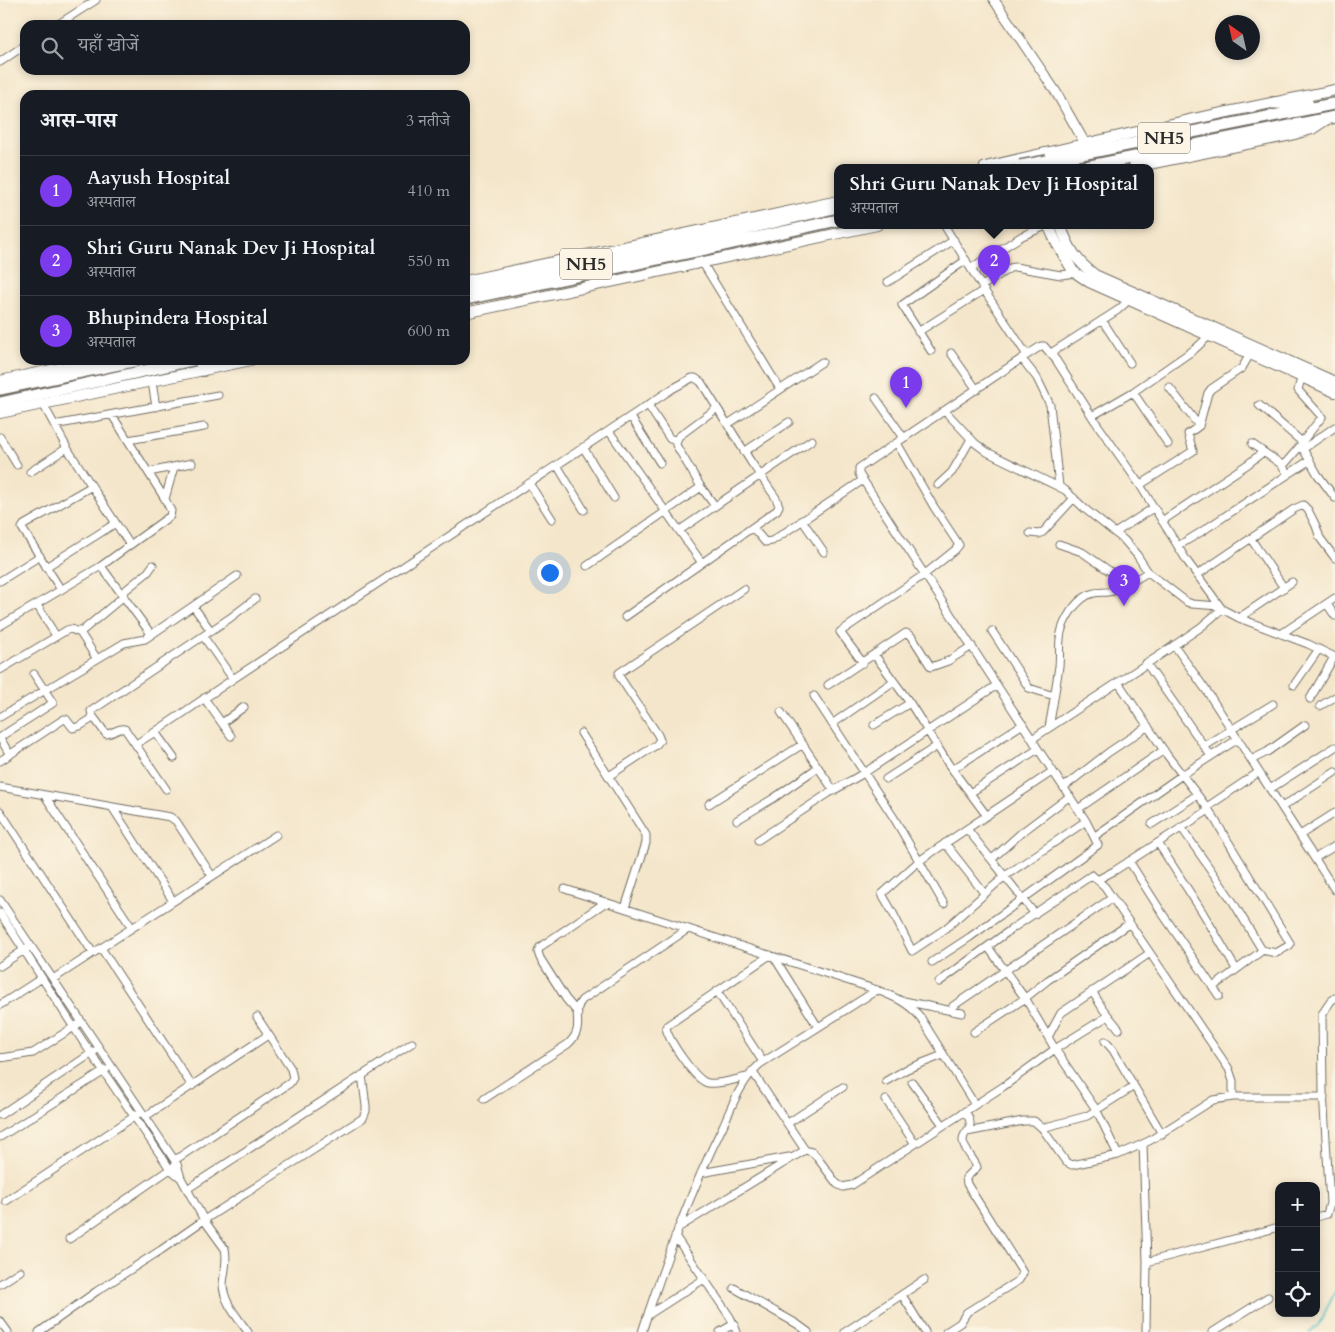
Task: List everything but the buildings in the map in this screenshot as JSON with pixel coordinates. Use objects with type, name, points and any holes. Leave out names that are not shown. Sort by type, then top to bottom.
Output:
[{"type":"highway","points":[[1273,103],[1334,104]]},
{"type":"highway","name":"NH5","points":[[1026,164],[1334,104]]},
{"type":"highway","name":"NH5","points":[[1101,164],[1332,118]]},
{"type":"highway","name":"NH5","points":[[470,290],[834,208]]},
{"type":"highway","name":"NH5","points":[[470,298],[705,250],[834,221]]},
{"type":"highway","points":[[0,389],[113,365]]},
{"type":"highway","points":[[0,403],[172,365]]},
{"type":"main road","points":[[1022,164],[1033,157],[1189,120],[1335,90]]},
{"type":"main road","points":[[1149,164],[1281,138],[1312,129],[1332,118]]},
{"type":"main road","points":[[1033,157],[1036,164]]},
{"type":"main road","points":[[470,279],[834,202]]},
{"type":"main road","points":[[470,312],[858,229]]},
{"type":"main road","points":[[1050,229],[1066,260],[1076,273],[1090,282],[1335,392]]},
{"type":"main road","points":[[1062,229],[1080,264],[1094,276],[1335,382]]},
{"type":"main road","points":[[0,381],[75,365]]},
{"type":"main road","points":[[0,413],[152,382],[201,365]]},
{"type":"street","points":[[65,20],[96,0]]},
{"type":"street","points":[[994,0],[1056,92],[1086,145]]},
{"type":"street","points":[[0,62],[20,49]]},
{"type":"street","points":[[947,229],[1024,357],[1050,405],[1059,486]]},
{"type":"street","points":[[971,268],[1022,236],[1039,229]]},
{"type":"street","points":[[888,282],[954,240]]},
{"type":"street","points":[[930,352],[902,307],[903,303],[966,260]]},
{"type":"street","points":[[702,262],[780,389]]},
{"type":"street","points":[[918,332],[1010,268],[1016,267],[1061,275],[1076,273]]},
{"type":"street","points":[[1051,354],[1129,300]]},
{"type":"street","points":[[1102,320],[1130,363]]},
{"type":"street","points":[[1092,416],[1134,392],[1195,349],[1209,336]]},
{"type":"street","points":[[932,962],[1098,844],[1086,820],[862,480],[859,468],[1042,346],[1051,354],[1220,607]]},
{"type":"street","points":[[952,352],[977,390]]},
{"type":"street","points":[[1140,485],[1193,451],[1188,434],[1199,426],[1209,392],[1242,368],[1250,354]]},
{"type":"street","points":[[728,424],[822,362]]},
{"type":"street","points":[[136,744],[583,447],[672,389],[692,378],[696,378],[701,382],[779,506],[777,510],[753,528],[625,617]]},
{"type":"street","points":[[1283,466],[1302,445],[1322,417],[1298,390],[1300,382],[1304,378]]},
{"type":"street","points":[[152,382],[156,407]]},
{"type":"street","points":[[1169,387],[1199,426]]},
{"type":"street","points":[[1134,392],[1168,444]]},
{"type":"street","points":[[54,425],[218,395]]},
{"type":"street","points":[[863,663],[840,632],[924,574],[959,545],[934,507],[901,440],[876,398]]},
{"type":"street","points":[[44,404],[67,448],[130,545]]},
{"type":"street","points":[[648,405],[670,439],[677,440]]},
{"type":"street","points":[[1259,405],[1302,445],[1318,475],[1335,498]]},
{"type":"street","points":[[715,506],[701,487],[676,445],[678,437],[717,408]]},
{"type":"street","points":[[945,411],[971,439],[995,456],[1059,486],[1138,555],[1148,572],[1187,602],[1220,607],[1239,618],[1319,649],[1334,657],[1310,699]]},
{"type":"street","points":[[0,626],[101,566],[170,516],[171,511],[165,499],[112,415]]},
{"type":"street","points":[[631,417],[660,463]]},
{"type":"street","points":[[744,452],[789,422]]},
{"type":"street","points":[[128,440],[204,427]]},
{"type":"street","points":[[1302,445],[1334,429]]},
{"type":"street","points":[[609,431],[702,563]]},
{"type":"street","points":[[0,437],[17,466]]},
{"type":"street","points":[[938,485],[952,472],[971,439]]},
{"type":"street","points":[[680,530],[812,440]]},
{"type":"street","points":[[1252,444],[1283,466],[1288,474]]},
{"type":"street","points":[[583,447],[614,498]]},
{"type":"street","points":[[30,472],[67,448]]},
{"type":"street","points":[[1162,521],[1245,467],[1263,452]]},
{"type":"street","points":[[1178,546],[1310,460]]},
{"type":"street","points":[[148,472],[192,463]]},
{"type":"street","points":[[557,465],[584,510]]},
{"type":"street","points":[[165,499],[174,467]]},
{"type":"street","points":[[753,528],[765,542],[770,542],[862,480]]},
{"type":"street","points":[[530,483],[552,519]]},
{"type":"street","points":[[62,590],[23,531],[23,526],[92,486]]},
{"type":"street","points":[[587,566],[701,487]]},
{"type":"street","points":[[1030,532],[1039,534],[1043,532],[1074,498]]},
{"type":"street","points":[[1197,574],[1294,509],[1303,505],[1308,510],[1320,538],[1335,558]]},
{"type":"street","points":[[1115,533],[1153,508]]},
{"type":"street","points":[[802,520],[824,552]]},
{"type":"street","points":[[46,567],[116,523]]},
{"type":"street","points":[[1251,539],[1284,588]]},
{"type":"street","points":[[1059,544],[1082,552],[1127,581],[1133,582],[1148,572]]},
{"type":"street","points":[[0,581],[40,556]]},
{"type":"street","points":[[79,632],[148,572],[153,565]]},
{"type":"street","points":[[101,566],[151,634]]},
{"type":"street","points":[[0,717],[124,643],[145,639],[237,576]]},
{"type":"street","points":[[1049,727],[1060,662],[1062,631],[1070,614],[1088,594],[1116,591],[1127,581]]},
{"type":"street","points":[[1239,618],[1292,582]]},
{"type":"street","points":[[608,776],[656,746],[660,740],[618,676],[619,673],[744,589]]},
{"type":"street","points":[[1282,634],[1335,598]]},
{"type":"street","points":[[166,790],[124,728],[106,734],[91,714],[92,710],[211,631],[255,599]]},
{"type":"street","points":[[1327,604],[1335,616]]},
{"type":"street","points":[[37,605],[56,636]]},
{"type":"street","points":[[193,606],[211,631]]},
{"type":"street","points":[[1032,739],[1201,627],[1220,607]]},
{"type":"street","points":[[0,670],[69,629],[79,632],[97,659]]},
{"type":"street","points":[[992,631],[1029,688],[1054,696]]},
{"type":"street","points":[[828,686],[906,633],[912,637],[931,667],[948,661],[972,646]]},
{"type":"street","points":[[203,636],[233,679]]},
{"type":"street","points":[[1174,645],[1208,693],[1315,858],[1333,882],[1335,890]]},
{"type":"street","points":[[1294,685],[1319,649]]},
{"type":"street","points":[[874,654],[987,816]]},
{"type":"street","points":[[1146,663],[1211,756]]},
{"type":"street","points":[[10,755],[0,737],[53,703],[34,674]]},
{"type":"street","points":[[832,724],[894,681]]},
{"type":"street","points":[[1118,682],[1164,750],[1208,809],[1290,943],[1290,945],[1279,952],[1263,950],[1213,987]]},
{"type":"street","points":[[758,840],[997,685]]},
{"type":"street","points":[[814,696],[894,818],[944,904]]},
{"type":"street","points":[[1320,706],[1335,697]]},
{"type":"street","points":[[204,698],[230,736]]},
{"type":"street","points":[[874,725],[910,703]]},
{"type":"street","points":[[1205,746],[1274,704]]},
{"type":"street","points":[[222,723],[244,707]]},
{"type":"street","points":[[781,712],[834,791]]},
{"type":"street","points":[[0,762],[64,719],[74,728],[94,718]]},
{"type":"street","points":[[953,769],[1023,724]]},
{"type":"street","points":[[1251,760],[1305,725]]},
{"type":"street","points":[[1064,787],[1109,752],[1148,726]]},
{"type":"street","points":[[155,732],[174,758]]},
{"type":"street","points":[[581,733],[646,835],[646,843],[625,908]]},
{"type":"street","points":[[1094,836],[1238,739]]},
{"type":"street","points":[[710,804],[803,744]]},
{"type":"street","points":[[886,779],[937,746]]},
{"type":"street","points":[[1270,789],[1335,747]]},
{"type":"street","points":[[970,793],[1038,749]]},
{"type":"street","points":[[1078,809],[1164,750]]},
{"type":"street","points":[[737,820],[774,798],[817,768]]},
{"type":"street","points":[[1053,770],[919,861],[882,894],[912,951],[945,929],[1005,876],[1086,820]]},
{"type":"street","points":[[1098,880],[1158,843],[1259,772]]},
{"type":"street","points":[[1282,807],[1335,772]]},
{"type":"street","points":[[0,787],[174,818],[212,876]]},
{"type":"street","points":[[1152,824],[1197,795]]},
{"type":"street","points":[[45,796],[132,928]]},
{"type":"street","points":[[992,859],[1021,833],[1070,796]]},
{"type":"street","points":[[112,807],[173,901]]},
{"type":"street","points":[[0,811],[93,953]]},
{"type":"street","points":[[1300,835],[1335,813]]},
{"type":"street","points":[[1181,827],[1263,950]]},
{"type":"street","points":[[967,829],[1035,914]]},
{"type":"street","points":[[53,979],[276,835]]},
{"type":"street","points":[[945,843],[984,893]]},
{"type":"street","points":[[1158,843],[1236,969]]},
{"type":"street","points":[[1315,858],[1335,846]]},
{"type":"street","points":[[1129,861],[1219,996]]},
{"type":"street","points":[[939,982],[1012,928],[1093,875],[1130,923],[1229,1068],[1233,1081],[1233,1097]]},
{"type":"street","points":[[566,889],[877,990],[901,1000],[962,1013]]},
{"type":"street","points":[[953,1006],[1112,898]]},
{"type":"street","points":[[0,900],[32,945],[98,1049],[176,1162],[181,1178],[204,1220],[225,1249],[224,1295],[245,1331]]},
{"type":"street","points":[[578,1013],[561,991],[538,952],[540,947],[606,902]]},
{"type":"street","points":[[0,914],[170,1169],[181,1178]]},
{"type":"street","points":[[974,1032],[1024,999],[1130,923]]},
{"type":"street","points":[[484,1099],[568,1044],[575,1037],[578,1031],[578,1007],[582,1000],[688,929]]},
{"type":"street","points":[[0,966],[32,945]]},
{"type":"street","points":[[988,947],[1097,1111],[1118,1155]]},
{"type":"street","points":[[101,948],[192,1086]]},
{"type":"street","points":[[1048,1037],[1061,1013],[1150,953]]},
{"type":"street","points":[[749,1074],[711,1084],[702,1081],[694,1075],[666,1031],[668,1025],[772,956]]},
{"type":"street","points":[[772,956],[818,1027]]},
{"type":"street","points":[[0,1005],[42,978]]},
{"type":"street","points":[[642,1332],[678,1228],[701,1173],[749,1074],[763,1062],[877,990]]},
{"type":"street","points":[[717,991],[763,1062]]},
{"type":"street","points":[[1092,991],[1119,1029]]},
{"type":"street","points":[[1320,1216],[1327,1214],[1330,1209],[1332,1158],[1324,1097],[1322,1014],[1335,998]]},
{"type":"street","points":[[901,1000],[921,1018],[975,1105]]},
{"type":"street","points":[[749,1074],[788,1123],[806,1150],[816,1156],[837,1184],[843,1188],[852,1185],[943,1126],[1055,1048],[1108,1016]]},
{"type":"street","points":[[69,1239],[170,1169],[176,1162],[292,1080],[294,1076],[291,1069],[256,1017]]},
{"type":"street","points":[[0,1058],[33,1053],[81,1022]]},
{"type":"street","points":[[6,1202],[135,1116],[144,1114],[192,1086],[268,1035]]},
{"type":"street","points":[[1106,1041],[1162,1134]]},
{"type":"street","points":[[187,1189],[412,1043]]},
{"type":"street","points":[[0,1114],[98,1049]]},
{"type":"street","points":[[886,1081],[906,1069],[943,1055]]},
{"type":"street","points":[[0,1137],[111,1067]]},
{"type":"street","points":[[39,1332],[97,1290],[363,1118],[366,1106],[362,1075]]},
{"type":"street","points":[[912,1082],[943,1126]]},
{"type":"street","points":[[1042,1128],[1087,1116],[1134,1086]]},
{"type":"street","points":[[788,1123],[843,1087]]},
{"type":"street","points":[[967,1132],[1030,1120],[1034,1121],[1042,1128],[1069,1165],[1118,1155],[1143,1144],[1162,1134],[1213,1100],[1233,1097],[1324,1097]]},
{"type":"street","points":[[886,1100],[915,1144]]},
{"type":"street","points":[[946,1332],[960,1323],[967,1312],[1019,1280],[1023,1273],[967,1184],[966,1178],[977,1167],[963,1142],[971,1121],[965,1111]]},
{"type":"street","points":[[1143,1144],[1147,1262],[1146,1332]]},
{"type":"street","points":[[678,1228],[806,1150]]},
{"type":"street","points":[[701,1173],[795,1156]]},
{"type":"street","points":[[1147,1262],[1275,1228]]},
{"type":"street","points":[[675,1236],[734,1324],[737,1332]]},
{"type":"street","points":[[0,1284],[20,1271]]},
{"type":"street","points":[[648,1315],[704,1279]]},
{"type":"street","points":[[845,1332],[924,1280]]},
{"type":"street","points":[[734,1288],[801,1326],[808,1332]]},
{"type":"street","points":[[902,1294],[925,1332]]},
{"type":"street","points":[[1213,1332],[1268,1297]]},
{"type":"street","points":[[0,1321],[8,1332]]},
{"type":"street","points":[[720,1332],[734,1324]]},
{"type":"street","points":[[792,1332],[801,1326]]},
{"type":"waterway","points":[[1309,1332],[1318,1326],[1335,1292]]},
{"type":"place","name":"Shri Guru Nanak Dev Ji Hospital","points":[[994,286]]},
{"type":"place","name":"Aayush Hospital","points":[[906,408]]},
{"type":"place","name":"Bhupindera Hospital","points":[[1124,606]]}]
